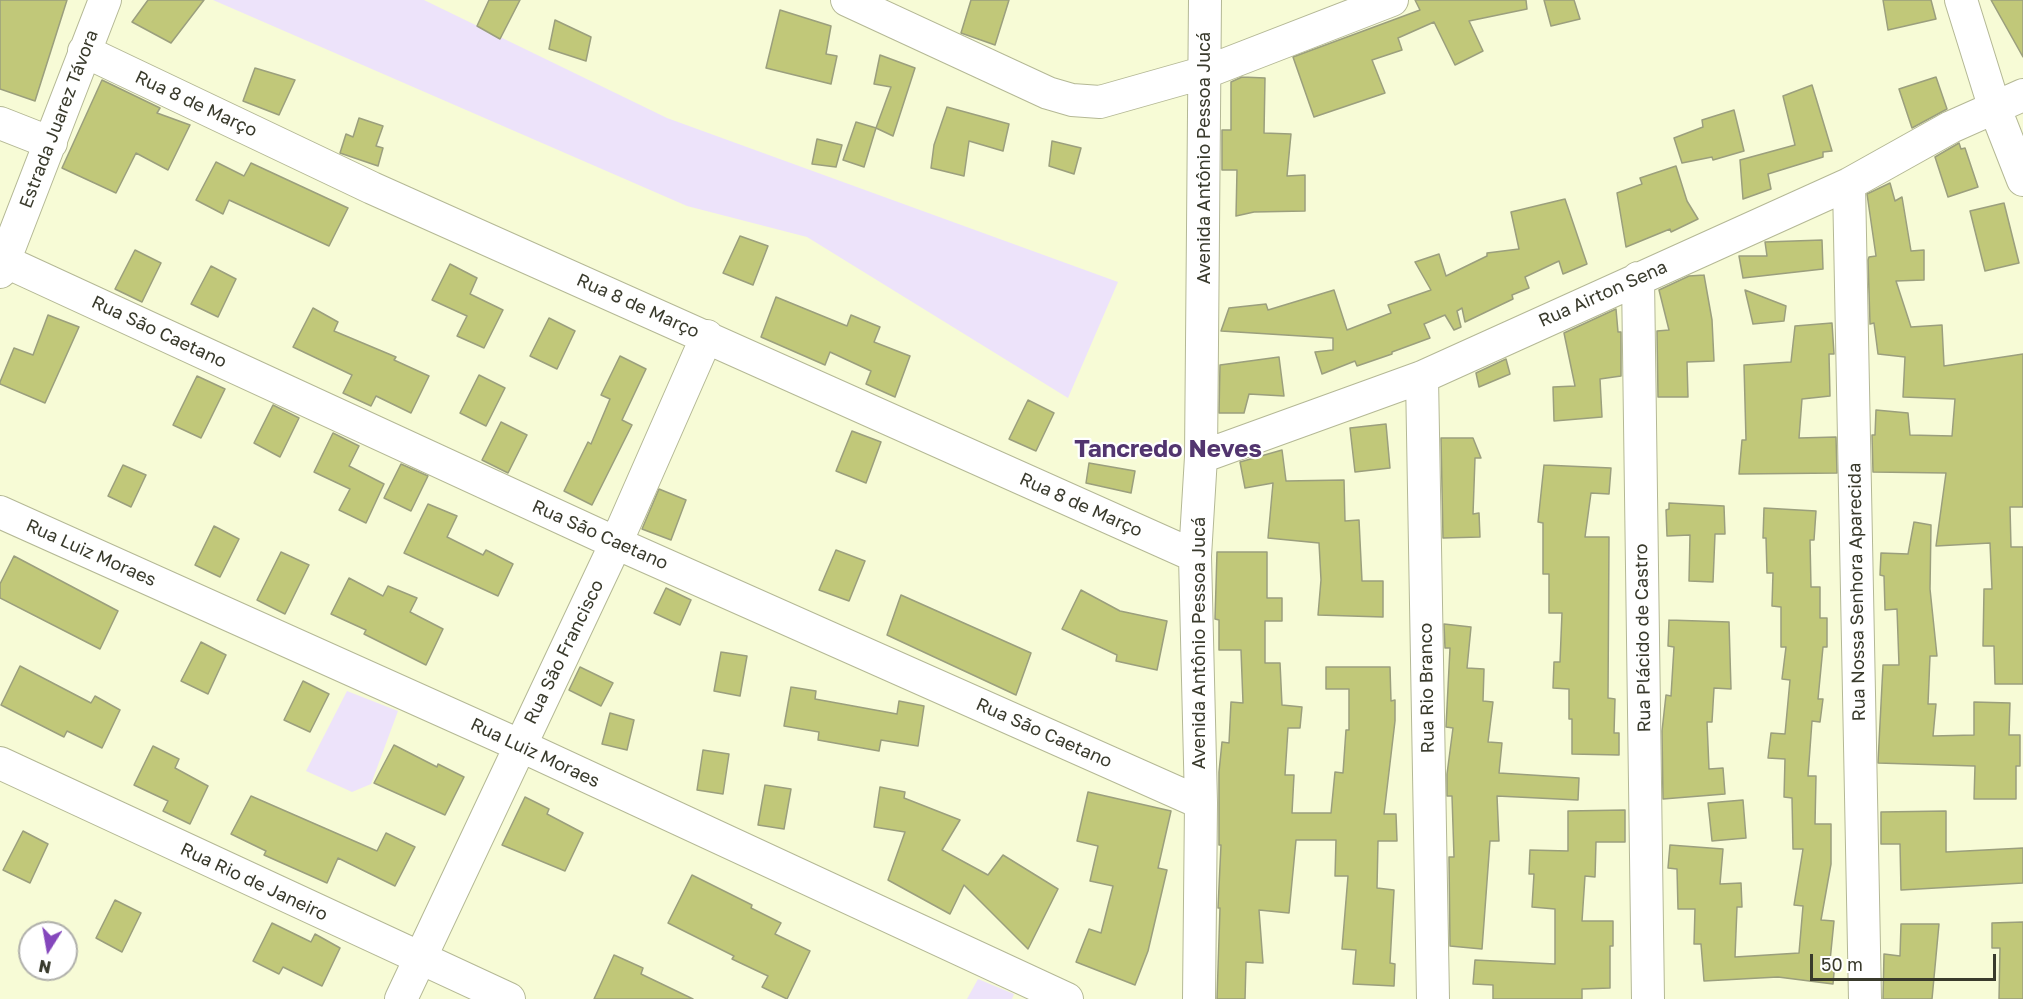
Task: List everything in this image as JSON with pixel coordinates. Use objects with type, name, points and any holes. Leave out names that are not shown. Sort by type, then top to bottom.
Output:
[{"type":"street","name":"Estrada Juarez Távora","points":[[2,266],[105,0]]},
{"type":"street","points":[[847,0],[1048,93],[1072,100],[1100,102],[1206,72],[1392,0]]},
{"type":"street","name":"Avenida Antônio Pessoa Jucá","points":[[1198,999],[1201,803],[1195,556],[1201,457],[1205,0]]},
{"type":"street","points":[[1961,0],[1994,106],[2023,180]]},
{"type":"street","name":"Rua 8 de Março","points":[[84,51],[372,188],[1195,556]]},
{"type":"street","name":"Rua Airton Sena","points":[[1201,457],[1422,377],[1849,184],[1994,106],[2023,95]]},
{"type":"street","points":[[0,123],[51,143]]},
{"type":"street","name":"Rua Nossa Senhora Aparecida","points":[[1849,184],[1865,999]]},
{"type":"street","name":"Rua São Caetano","points":[[2,266],[616,543],[1201,803]]},
{"type":"street","name":"Rua Plácido de Castro","points":[[1638,278],[1648,999]]},
{"type":"street","name":"Rua São Francisco","points":[[400,999],[616,543],[707,336]]},
{"type":"street","name":"Rua Rio Branco","points":[[1422,377],[1433,999]]},
{"type":"street","name":"Rua Luiz Moraes","points":[[0,512],[519,745],[1067,999]]},
{"type":"street","name":"Rua Rio de Janeiro","points":[[0,763],[509,999]]},
{"type":"shaded area","points":[[213,0],[424,0],[667,118],[1118,282],[1068,398],[807,237],[687,206]]},
{"type":"shaded area","points":[[347,691],[398,711],[371,784],[352,792],[306,771]]},
{"type":"shaded area","points":[[978,979],[1014,994],[1012,999],[967,999]]},
{"type":"building","points":[[0,0],[67,0],[35,101],[0,89]]},
{"type":"building","points":[[148,0],[204,0],[171,43],[132,22]]},
{"type":"building","points":[[489,0],[520,0],[500,39],[477,26]]},
{"type":"building","points":[[971,0],[1009,0],[995,45],[961,33]]},
{"type":"building","points":[[1415,0],[1526,0],[1527,9],[1469,21],[1483,51],[1455,65],[1434,22],[1398,38],[1402,50],[1372,60],[1385,93],[1314,117],[1293,57],[1420,10]]},
{"type":"building","points":[[1544,0],[1574,0],[1580,19],[1551,26]]},
{"type":"building","points":[[1883,0],[1931,0],[1936,19],[1888,30]]},
{"type":"building","points":[[1991,0],[2023,0],[2023,57]]},
{"type":"building","points":[[780,10],[831,26],[826,54],[837,56],[831,84],[766,68]]},
{"type":"building","points":[[555,20],[591,37],[586,61],[549,49]]},
{"type":"building","points":[[880,55],[915,68],[893,136],[876,128],[891,87],[874,84]]},
{"type":"building","points":[[255,68],[295,80],[279,115],[243,101]]},
{"type":"building","points":[[1242,77],[1265,78],[1264,133],[1291,134],[1287,176],[1305,175],[1305,211],[1254,212],[1236,216],[1237,170],[1222,170],[1222,130],[1231,130],[1231,82]]},
{"type":"building","points":[[1936,77],[1947,109],[1912,128],[1899,89]]},
{"type":"building","points":[[102,80],[160,108],[157,113],[190,125],[168,170],[136,153],[116,193],[62,168]]},
{"type":"building","points":[[1812,85],[1832,151],[1823,152],[1823,157],[1768,174],[1771,189],[1743,199],[1740,160],[1795,145],[1783,96]]},
{"type":"building","points":[[947,107],[1009,124],[1003,151],[969,141],[964,176],[931,168],[934,145]]},
{"type":"building","points":[[1734,110],[1744,151],[1713,160],[1712,157],[1682,163],[1674,138],[1703,127],[1702,120]]},
{"type":"building","points":[[359,118],[383,126],[376,146],[383,148],[378,166],[340,153],[346,134],[353,137]]},
{"type":"building","points":[[856,122],[876,128],[864,167],[843,160]]},
{"type":"building","points":[[817,139],[842,145],[836,167],[812,164]]},
{"type":"building","points":[[1052,141],[1081,148],[1074,174],[1049,166]]},
{"type":"building","points":[[1959,143],[1961,149],[1965,148],[1978,187],[1948,197],[1935,157]]},
{"type":"building","points":[[216,162],[244,176],[251,163],[348,208],[329,246],[229,200],[223,214],[196,200]]},
{"type":"building","points":[[1676,166],[1687,201],[1698,219],[1671,232],[1670,229],[1626,247],[1617,193],[1642,184],[1640,178]]},
{"type":"building","points":[[1890,183],[1895,201],[1902,197],[1911,251],[1924,250],[1924,280],[1896,281],[1911,327],[1942,325],[1944,366],[2023,354],[2023,507],[2010,507],[2011,547],[2023,547],[2023,684],[1995,684],[1994,646],[1983,646],[1984,589],[1992,589],[1990,543],[1936,546],[1946,473],[1873,472],[1872,435],[1875,435],[1876,410],[1908,413],[1910,435],[1952,436],[1955,399],[1903,397],[1905,357],[1878,354],[1874,323],[1870,324],[1868,260],[1869,257],[1876,256],[1867,194]]},
{"type":"building","points":[[1565,199],[1587,264],[1563,274],[1559,261],[1525,277],[1529,288],[1512,295],[1513,299],[1465,322],[1462,308],[1457,311],[1461,327],[1454,330],[1445,315],[1424,324],[1430,338],[1392,352],[1392,354],[1357,366],[1355,361],[1322,374],[1315,352],[1333,350],[1333,338],[1221,331],[1229,308],[1266,304],[1268,310],[1334,290],[1347,330],[1391,313],[1388,305],[1431,290],[1415,262],[1439,254],[1446,276],[1487,256],[1487,253],[1519,249],[1511,212]]},
{"type":"building","points":[[2004,203],[2019,263],[1985,271],[1970,211]]},
{"type":"building","points":[[740,236],[768,246],[753,285],[723,273]]},
{"type":"building","points":[[1822,240],[1823,269],[1743,278],[1739,256],[1767,256],[1765,242]]},
{"type":"building","points":[[135,250],[161,263],[142,302],[115,289]]},
{"type":"building","points":[[450,264],[477,278],[470,294],[503,310],[484,348],[457,336],[467,316],[432,300]]},
{"type":"building","points":[[211,266],[236,279],[218,317],[191,304]]},
{"type":"building","points":[[1704,275],[1712,320],[1714,361],[1687,362],[1688,397],[1658,397],[1657,331],[1669,330],[1659,290],[1689,276]]},
{"type":"building","points":[[1745,290],[1786,306],[1784,321],[1753,324]]},
{"type":"building","points":[[776,297],[847,326],[851,315],[880,327],[874,342],[910,356],[895,397],[866,384],[871,371],[830,352],[825,365],[761,337]]},
{"type":"building","points":[[313,308],[338,322],[334,331],[396,357],[394,360],[429,376],[411,413],[376,396],[371,406],[343,393],[352,375],[293,347]]},
{"type":"building","points":[[1616,309],[1618,332],[1621,332],[1621,376],[1600,379],[1602,417],[1554,421],[1553,387],[1575,386],[1564,333]]},
{"type":"building","points":[[48,315],[79,327],[45,403],[0,384],[0,382],[14,348],[33,355]]},
{"type":"building","points":[[549,318],[575,331],[557,369],[530,356]]},
{"type":"building","points":[[1832,323],[1834,354],[1829,354],[1830,396],[1802,399],[1799,438],[1836,437],[1837,473],[1739,474],[1742,440],[1746,440],[1744,365],[1791,362],[1795,326]]},
{"type":"building","points":[[620,356],[646,369],[622,420],[632,425],[592,505],[564,491],[588,442],[591,444],[610,399],[601,395]]},
{"type":"building","points":[[1279,357],[1284,396],[1249,394],[1244,413],[1219,413],[1220,365]]},
{"type":"building","points":[[1506,359],[1510,374],[1479,387],[1476,373]]},
{"type":"building","points":[[479,375],[505,388],[486,426],[460,413]]},
{"type":"building","points":[[197,376],[225,389],[201,438],[173,425]]},
{"type":"building","points":[[1028,400],[1054,413],[1036,451],[1009,439]]},
{"type":"building","points":[[273,405],[299,418],[280,457],[254,443]]},
{"type":"building","points":[[501,422],[527,435],[508,473],[482,460]]},
{"type":"building","points":[[1386,424],[1390,468],[1355,472],[1350,428]]},
{"type":"building","points":[[852,431],[881,442],[866,483],[836,471]]},
{"type":"building","points":[[333,433],[359,446],[349,466],[384,484],[366,523],[339,510],[350,489],[314,472]]},
{"type":"building","points":[[1441,438],[1473,438],[1481,458],[1475,458],[1473,514],[1479,513],[1480,537],[1443,538]]},
{"type":"building","points":[[1282,450],[1286,481],[1344,480],[1345,521],[1359,520],[1362,581],[1383,581],[1383,617],[1318,615],[1321,580],[1319,543],[1268,538],[1273,483],[1245,488],[1240,462]]},
{"type":"building","points":[[1089,463],[1135,471],[1131,493],[1086,483]]},
{"type":"building","points":[[401,464],[428,476],[411,511],[384,498]]},
{"type":"building","points":[[123,465],[146,475],[131,507],[108,496]]},
{"type":"building","points":[[1544,465],[1611,468],[1609,494],[1591,493],[1585,537],[1609,537],[1608,698],[1615,699],[1614,733],[1619,733],[1619,755],[1572,754],[1569,689],[1553,688],[1554,662],[1560,662],[1562,613],[1549,613],[1549,574],[1543,574],[1543,523],[1538,522]]},
{"type":"building","points":[[659,489],[686,500],[671,540],[642,529]]},
{"type":"building","points":[[1669,503],[1724,506],[1725,534],[1715,534],[1713,582],[1689,581],[1690,535],[1667,536],[1666,510],[1669,509]]},
{"type":"building","points":[[428,504],[457,516],[447,537],[483,555],[486,550],[513,564],[498,596],[404,553]]},
{"type":"building","points":[[1764,508],[1816,511],[1814,540],[1810,540],[1811,587],[1820,587],[1820,618],[1827,618],[1827,647],[1823,647],[1818,699],[1823,699],[1820,722],[1812,721],[1808,776],[1816,776],[1815,824],[1831,824],[1831,864],[1821,920],[1834,921],[1830,961],[1835,962],[1833,984],[1778,977],[1704,981],[1701,944],[1694,944],[1695,909],[1678,909],[1677,869],[1668,868],[1670,845],[1723,849],[1720,884],[1741,883],[1742,907],[1737,907],[1735,957],[1799,953],[1803,906],[1794,905],[1803,849],[1793,849],[1792,798],[1784,797],[1785,759],[1768,758],[1771,733],[1785,734],[1790,680],[1782,679],[1786,647],[1781,647],[1781,607],[1772,606],[1773,573],[1767,573],[1766,538],[1763,538]]},
{"type":"building","points":[[1914,522],[1931,525],[1930,589],[1937,656],[1930,656],[1928,704],[1936,704],[1933,736],[1974,735],[1974,702],[2010,703],[2009,735],[2020,735],[2020,766],[2016,766],[2016,799],[1974,799],[1975,766],[1878,763],[1883,665],[1899,665],[1897,609],[1885,610],[1884,576],[1880,575],[1881,553],[1908,554]]},
{"type":"building","points":[[214,526],[239,539],[220,577],[195,565]]},
{"type":"building","points":[[836,550],[865,561],[849,601],[819,590]]},
{"type":"building","points":[[281,552],[309,565],[285,614],[257,600]]},
{"type":"building","points":[[1217,552],[1267,552],[1267,598],[1282,598],[1282,621],[1265,621],[1265,663],[1280,663],[1282,705],[1302,707],[1300,728],[1288,728],[1285,775],[1294,775],[1292,813],[1331,813],[1335,772],[1343,773],[1346,730],[1349,730],[1349,689],[1326,689],[1326,667],[1390,667],[1391,701],[1395,700],[1395,721],[1384,814],[1396,814],[1397,841],[1378,841],[1377,888],[1394,890],[1390,963],[1395,964],[1394,986],[1353,984],[1356,950],[1342,949],[1348,876],[1335,876],[1336,840],[1296,840],[1289,913],[1259,910],[1263,963],[1246,962],[1245,999],[1217,999],[1221,845],[1219,845],[1219,772],[1222,742],[1229,743],[1231,702],[1243,703],[1241,650],[1219,650],[1219,620],[1215,619]]},
{"type":"building","points":[[14,556],[118,611],[100,649],[0,598],[0,584]]},
{"type":"building","points":[[349,578],[383,596],[388,586],[417,598],[410,612],[443,629],[426,665],[364,634],[366,630],[331,614]]},
{"type":"building","points":[[666,588],[691,600],[680,625],[654,613]]},
{"type":"building","points":[[1081,590],[1120,611],[1167,621],[1157,670],[1116,661],[1117,655],[1062,629]]},
{"type":"building","points":[[901,595],[1031,653],[1016,695],[887,635]]},
{"type":"building","points":[[1669,620],[1729,622],[1731,689],[1714,688],[1712,722],[1707,722],[1709,769],[1723,768],[1725,794],[1663,799],[1662,731],[1666,695],[1671,696],[1674,647],[1668,646]]},
{"type":"building","points":[[1444,624],[1471,627],[1467,668],[1484,669],[1483,701],[1493,702],[1488,742],[1502,743],[1499,773],[1579,778],[1578,800],[1497,796],[1499,841],[1490,841],[1482,949],[1450,946],[1449,857],[1454,857],[1452,796],[1447,796],[1447,774],[1453,728],[1446,727],[1450,648],[1445,648]]},
{"type":"building","points":[[201,642],[226,655],[208,694],[181,681]]},
{"type":"building","points":[[721,652],[747,656],[740,696],[714,691]]},
{"type":"building","points":[[20,666],[91,703],[95,696],[120,710],[102,748],[67,731],[64,737],[1,705]]},
{"type":"building","points":[[580,667],[613,683],[601,706],[569,690]]},
{"type":"building","points":[[303,681],[329,694],[310,732],[284,720]]},
{"type":"building","points":[[791,687],[816,691],[815,699],[897,714],[899,701],[924,706],[918,746],[881,740],[879,751],[818,740],[819,732],[784,726]]},
{"type":"building","points":[[610,713],[634,720],[627,750],[602,744]]},
{"type":"building","points":[[394,745],[437,767],[438,764],[464,777],[445,815],[374,783]]},
{"type":"building","points":[[153,746],[179,759],[175,768],[208,786],[190,824],[163,811],[168,801],[134,785]]},
{"type":"building","points":[[703,750],[729,754],[723,794],[697,790]]},
{"type":"building","points":[[765,785],[791,789],[784,829],[758,825]]},
{"type":"building","points":[[880,787],[905,792],[904,798],[960,820],[942,850],[988,875],[1003,855],[1058,889],[1028,949],[964,885],[950,914],[888,880],[905,832],[874,827]]},
{"type":"building","points":[[1088,792],[1171,811],[1158,868],[1167,870],[1148,951],[1135,985],[1076,962],[1089,929],[1101,933],[1113,886],[1090,881],[1098,846],[1077,841]]},
{"type":"building","points":[[251,796],[377,851],[386,833],[415,847],[395,886],[338,858],[327,883],[264,855],[266,851],[231,834]]},
{"type":"building","points":[[525,797],[549,809],[547,814],[583,833],[565,871],[502,845]]},
{"type":"building","points":[[1743,800],[1746,838],[1712,841],[1708,803]]},
{"type":"building","points":[[1625,810],[1625,842],[1596,842],[1595,877],[1585,876],[1582,921],[1613,921],[1613,946],[1610,946],[1610,988],[1582,989],[1582,999],[1493,999],[1493,985],[1473,984],[1475,960],[1555,964],[1555,909],[1532,907],[1534,874],[1529,874],[1530,850],[1568,851],[1568,811]]},
{"type":"building","points":[[1946,811],[1946,852],[2023,848],[2023,883],[1901,890],[1900,844],[1881,844],[1881,812]]},
{"type":"building","points":[[23,831],[48,844],[30,883],[3,870]]},
{"type":"building","points":[[692,875],[752,905],[751,908],[781,923],[775,934],[810,951],[787,999],[762,987],[768,976],[732,959],[734,956],[668,923]]},
{"type":"building","points":[[115,900],[141,913],[122,952],[96,938]]},
{"type":"building","points":[[2023,922],[2023,999],[1999,999],[2000,948],[1992,948],[1992,923]]},
{"type":"building","points":[[272,923],[311,942],[315,934],[340,948],[322,986],[283,967],[279,974],[253,961]]},
{"type":"building","points":[[1901,924],[1939,924],[1932,999],[1883,999],[1884,954],[1900,956]]},
{"type":"building","points":[[614,955],[643,968],[641,974],[693,999],[594,999]]},
{"type":"district","name":"Tancredo Neves","points":[[1168,449]]}]
